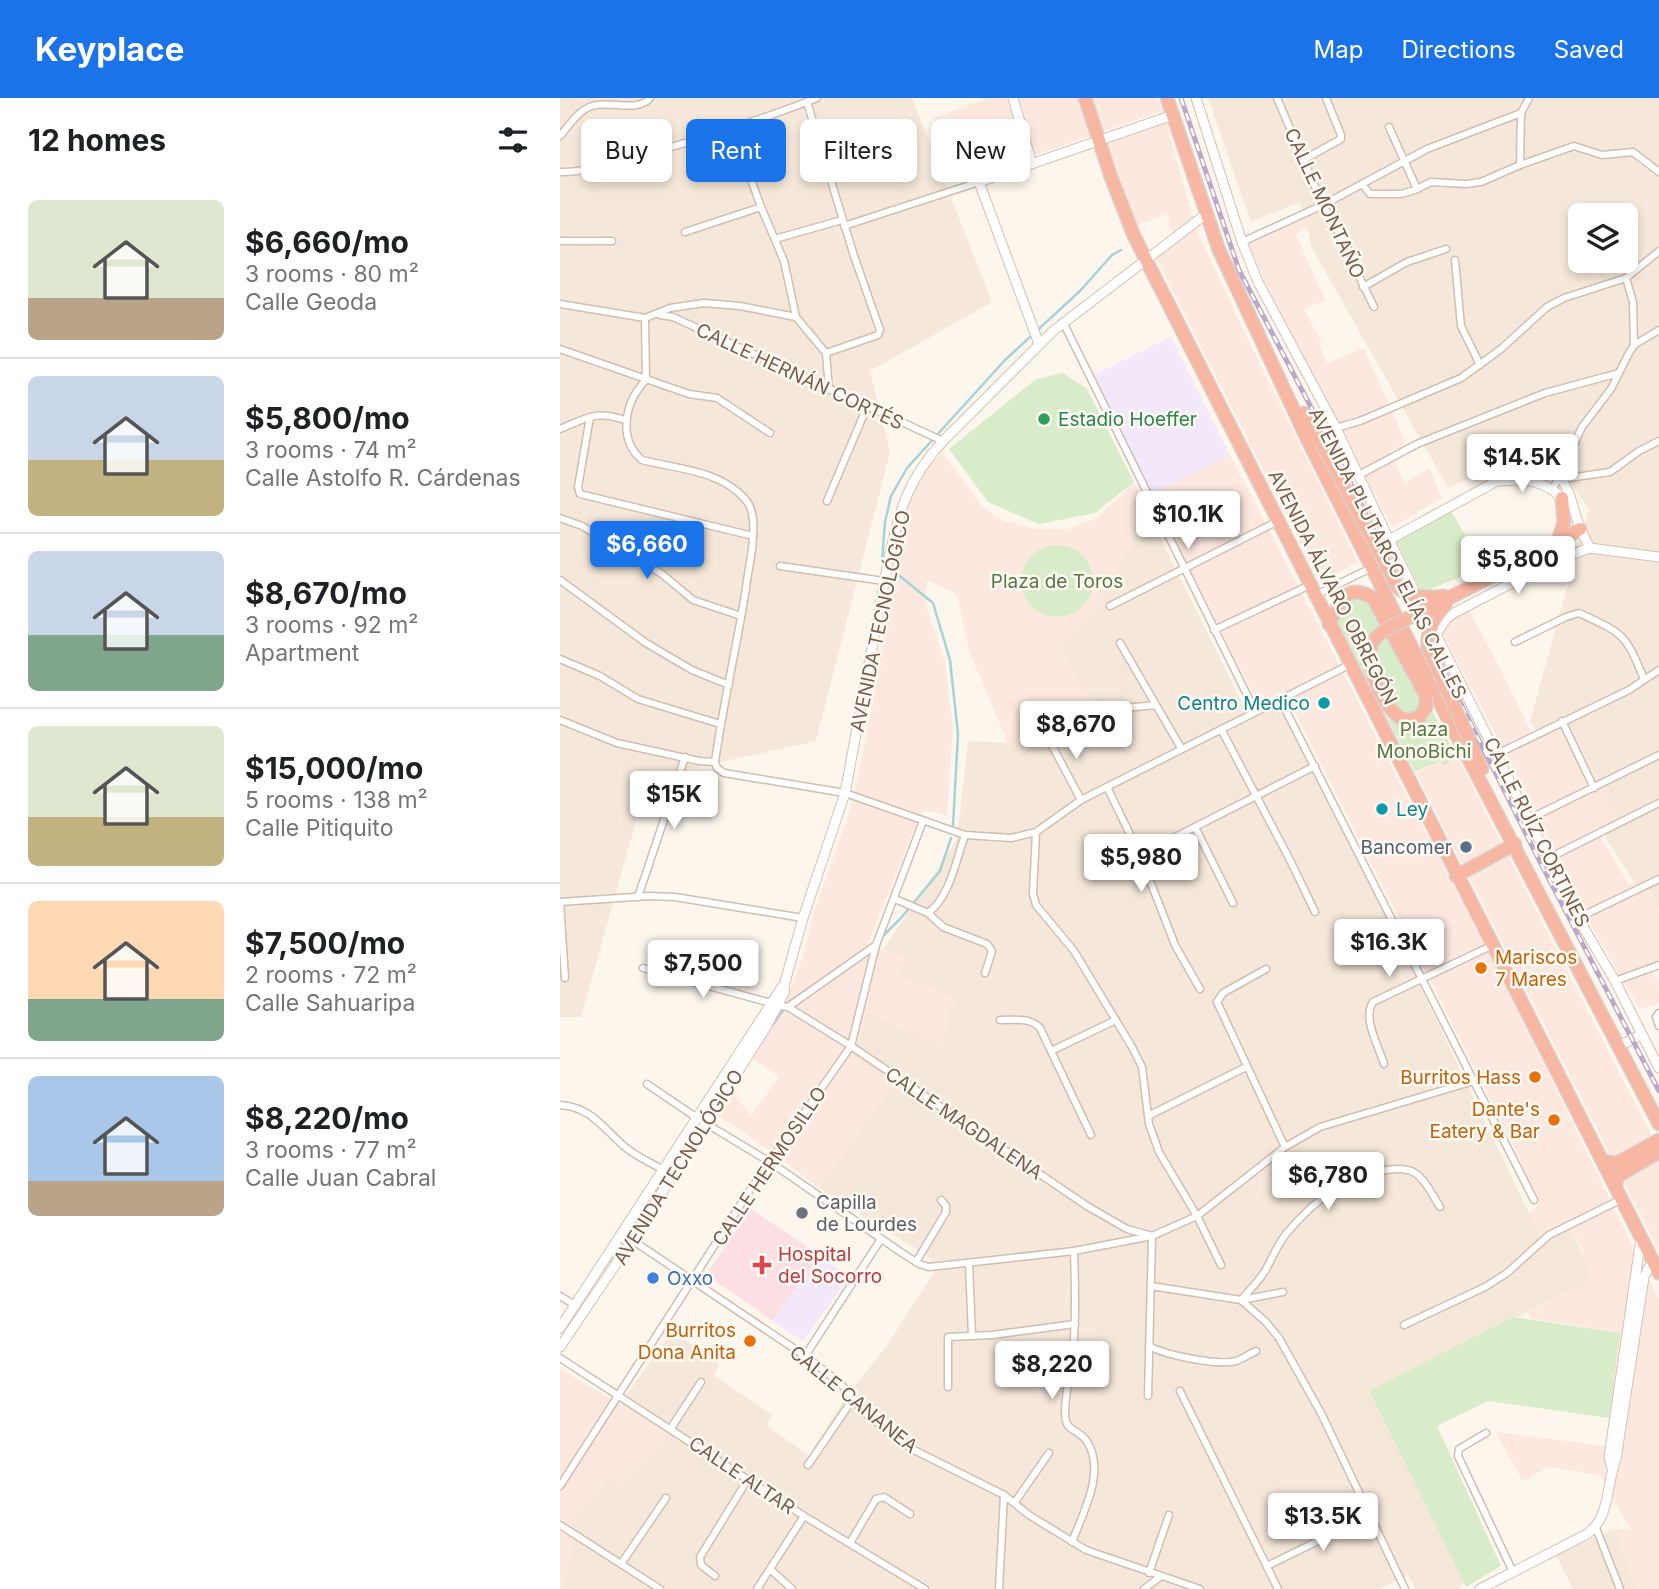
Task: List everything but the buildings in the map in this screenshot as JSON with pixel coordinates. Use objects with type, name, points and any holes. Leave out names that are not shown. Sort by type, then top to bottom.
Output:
[{"type":"highway","name":"AVENIDA ÁLVARO OBREGÓN","points":[[1086,98],[1126,220],[1145,259],[1657,1269]]},
{"type":"highway","name":"AVENIDA PLUTARCO ELÍAS CALLES","points":[[1167,98],[1227,271],[1273,362],[1311,447],[1659,1125]]},
{"type":"highway","points":[[1273,362],[1321,442],[1398,588],[1421,598],[1455,595]]},
{"type":"highway","points":[[1553,545],[1564,522],[1557,493]]},
{"type":"highway","points":[[1329,624],[1336,606],[1345,596],[1360,593],[1373,598],[1426,696],[1426,707],[1419,718],[1405,720],[1393,713],[1372,673],[1370,654],[1380,633],[1390,627],[1553,545],[1580,529]]},
{"type":"highway","points":[[1455,595],[1435,617],[1427,640],[1431,656],[1490,788],[1498,815]]},
{"type":"highway","points":[[1456,876],[1515,844]]},
{"type":"highway","points":[[1603,1161],[1617,1163],[1659,1140]]},
{"type":"highway","points":[[1615,1186],[1618,1176],[1659,1152]]},
{"type":"street","points":[[560,136],[583,110],[591,106],[638,105],[645,104],[650,98]]},
{"type":"street","points":[[760,119],[817,98]]},
{"type":"street","points":[[1013,98],[1032,164],[1173,115]]},
{"type":"street","name":"CALLE RUÍZ CORTINES","points":[[1196,98],[1242,242],[1269,305],[1336,428],[1578,918],[1615,981],[1659,1068]]},
{"type":"street","name":"CALLE MONTAÑO","points":[[1277,98],[1323,205],[1349,251],[1374,307]]},
{"type":"street","points":[[1303,160],[1341,139],[1326,98]]},
{"type":"street","points":[[1520,165],[1521,113],[1529,98]]},
{"type":"street","points":[[807,102],[843,223],[880,333],[826,353]]},
{"type":"street","points":[[1242,242],[1323,205],[1436,145],[1521,113]]},
{"type":"street","points":[[1389,127],[1417,189]]},
{"type":"street","points":[[560,172],[579,171],[686,142]]},
{"type":"street","points":[[1362,184],[1370,194],[1401,194],[1431,182],[1481,183],[1520,165],[1578,146],[1602,155],[1633,152],[1659,172]]},
{"type":"street","points":[[752,182],[785,261],[796,317],[826,353],[829,390]]},
{"type":"street","points":[[775,239],[843,223],[979,182],[1039,344]]},
{"type":"street","points":[[685,232],[761,207]]},
{"type":"street","name":"AVENIDA TECNOLÓGICO","points":[[560,1328],[664,1170],[776,1008],[845,793],[896,527],[908,491],[919,469],[943,441],[1063,322],[1206,214]]},
{"type":"street","points":[[560,241],[612,241]]},
{"type":"street","points":[[1363,286],[1407,262],[1446,249]]},
{"type":"street","points":[[1336,428],[1438,389],[1480,365],[1555,302],[1626,278],[1659,251]]},
{"type":"street","points":[[1455,260],[1461,326],[1480,365]]},
{"type":"street","points":[[1557,493],[1582,427],[1611,389],[1634,345],[1633,302],[1626,278]]},
{"type":"street","points":[[560,304],[645,318],[670,308],[704,303],[740,306],[796,317]]},
{"type":"street","name":"CALLE HERNÁN CORTÉS","points":[[657,315],[673,317],[943,441]]},
{"type":"street","points":[[645,318],[646,380],[638,388],[625,420],[630,447],[642,460],[699,472],[725,484],[751,507],[753,536],[715,762],[717,768],[724,773],[845,793],[965,835],[1011,838],[1037,832],[1081,800],[1349,665]]},
{"type":"street","points":[[1063,322],[1255,711]]},
{"type":"street","points":[[1634,345],[1659,330]]},
{"type":"street","points":[[560,349],[689,394],[718,398],[770,433]]},
{"type":"street","points":[[1359,475],[1417,444],[1545,393],[1619,373]]},
{"type":"street","points":[[827,502],[867,407]]},
{"type":"street","points":[[560,429],[590,417],[609,414],[625,420]]},
{"type":"street","points":[[590,417],[578,487],[580,494],[753,536]]},
{"type":"street","points":[[1561,477],[1610,472],[1634,454],[1659,441]]},
{"type":"street","points":[[1525,479],[1528,462]]},
{"type":"street","points":[[1389,540],[1528,462],[1547,463],[1561,477],[1590,548]]},
{"type":"street","points":[[1497,481],[1525,479],[1544,484],[1557,493],[1575,515]]},
{"type":"street","points":[[560,518],[582,526],[662,574],[693,600],[741,616]]},
{"type":"street","points":[[1110,607],[1278,521]]},
{"type":"street","points":[[1437,633],[1446,619],[1454,613],[1556,560],[1590,548],[1659,557]]},
{"type":"street","points":[[780,566],[884,581]]},
{"type":"street","points":[[1214,630],[1372,568]]},
{"type":"street","points":[[560,580],[646,643],[692,670],[729,685]]},
{"type":"street","points":[[1515,642],[1579,613],[1622,635],[1630,644],[1644,679]]},
{"type":"street","points":[[1120,643],[1181,748]]},
{"type":"street","points":[[560,659],[600,676],[638,699],[720,724]]},
{"type":"street","points":[[1497,754],[1629,690],[1659,670]]},
{"type":"street","points":[[1280,699],[1534,1200]]},
{"type":"street","points":[[1054,715],[1156,705]]},
{"type":"street","points":[[560,720],[617,743],[715,762]]},
{"type":"street","points":[[1562,721],[1594,788]]},
{"type":"street","points":[[1221,729],[1315,912]]},
{"type":"street","points":[[1046,734],[1081,800]]},
{"type":"street","points":[[1529,819],[1659,755]]},
{"type":"street","points":[[638,897],[685,757]]},
{"type":"street","points":[[1140,855],[1315,766]]},
{"type":"street","points":[[1107,787],[1140,855],[1175,945],[1200,989]]},
{"type":"street","points":[[1549,858],[1659,803]]},
{"type":"street","name":"CALLE HERMOSILLO","points":[[560,1486],[770,1162],[851,1046],[876,945],[923,821]]},
{"type":"street","points":[[1195,827],[1233,903]]},
{"type":"street","points":[[1037,832],[1033,894],[1035,905],[1074,951],[1142,1067],[1148,1116],[1159,1152],[1197,1216],[1221,1265]]},
{"type":"street","points":[[928,913],[936,908],[942,896],[965,835]]},
{"type":"street","points":[[1578,918],[1659,879]]},
{"type":"street","points":[[565,978],[560,902],[675,897],[803,918]]},
{"type":"street","points":[[894,899],[928,913],[938,924],[979,940],[991,948],[985,973]]},
{"type":"street","points":[[776,1008],[876,945]]},
{"type":"street","points":[[1384,1064],[1370,1025],[1370,1008],[1381,998],[1493,945]]},
{"type":"street","points":[[1615,981],[1659,965]]},
{"type":"street","name":"CALLE MAGDALENA","points":[[643,968],[776,1008],[851,1046],[1087,1206],[1127,1229],[1152,1236]]},
{"type":"street","points":[[1266,969],[1223,993],[1217,1002],[1285,1147]]},
{"type":"street","points":[[1659,1013],[1656,1017],[1659,1026]]},
{"type":"street","points":[[1000,1020],[1026,1020],[1036,1024],[1091,1135]]},
{"type":"street","points":[[1051,1051],[1116,1020]]},
{"type":"street","points":[[1619,1046],[1641,1035]]},
{"type":"street","points":[[1148,1116],[1246,1067]]},
{"type":"street","points":[[647,1084],[770,1162],[916,1262],[929,1267],[1074,1251],[1152,1236],[1197,1216],[1285,1147],[1320,1127],[1474,1081]]},
{"type":"street","points":[[560,1105],[580,1108],[591,1114],[625,1146],[664,1170]]},
{"type":"street","name":"AVENIDA TECNOLÓGICO","points":[[560,1347],[632,1240],[701,1120]]},
{"type":"street","points":[[1241,1300],[1259,1279],[1287,1232],[1340,1185],[1382,1171],[1407,1169],[1424,1182],[1440,1207]]},
{"type":"street","points":[[1404,1325],[1485,1287],[1507,1273],[1549,1235],[1622,1199]]},
{"type":"street","points":[[916,1262],[946,1212],[946,1206],[941,1200]]},
{"type":"street","points":[[1148,1396],[1152,1236]]},
{"type":"street","points":[[1612,1468],[1609,1457],[1641,1238]]},
{"type":"street","points":[[805,1356],[881,1239]]},
{"type":"street","name":"CALLE CANANEA","points":[[632,1240],[805,1356],[840,1383],[867,1415],[914,1450],[1004,1495],[1029,1515],[1086,1550],[1200,1589]]},
{"type":"street","points":[[1072,1542],[1088,1500],[1094,1472],[1087,1441],[1070,1429],[1065,1420],[1074,1324],[1074,1251]]},
{"type":"street","points":[[969,1264],[972,1336]]},
{"type":"street","points":[[1480,1589],[1598,1524],[1605,1508],[1616,1459],[1644,1277],[1647,1269],[1657,1269]]},
{"type":"street","points":[[1151,1286],[1241,1300],[1283,1292]]},
{"type":"street","points":[[560,1296],[575,1305]]},
{"type":"street","points":[[1241,1300],[1266,1322],[1279,1338],[1322,1415],[1368,1517],[1405,1589]]},
{"type":"street","points":[[948,1387],[948,1337],[1074,1324]]},
{"type":"street","points":[[1149,1346],[1171,1355],[1226,1362],[1236,1361],[1256,1351]]},
{"type":"street","name":"CALLE ALTAR","points":[[560,1358],[804,1516],[925,1589]]},
{"type":"street","points":[[671,1428],[701,1381]]},
{"type":"street","points":[[1180,1391],[1278,1589]]},
{"type":"street","points":[[808,1465],[853,1399]]},
{"type":"street","points":[[1486,1433],[1464,1444],[1459,1449],[1458,1456],[1513,1572]]},
{"type":"street","points":[[1014,1502],[1049,1453]]},
{"type":"street","points":[[715,1576],[701,1565],[700,1557],[748,1479]]},
{"type":"street","points":[[999,1589],[1004,1495]]},
{"type":"street","points":[[621,1564],[666,1497]]},
{"type":"street","points":[[850,1543],[879,1497],[884,1497],[910,1514]]},
{"type":"street","points":[[1149,1573],[1169,1515]]},
{"type":"street","points":[[757,1589],[804,1516]]},
{"type":"street","points":[[1267,1566],[1368,1517]]},
{"type":"street","points":[[1598,1524],[1620,1589]]},
{"type":"street","points":[[560,1525],[660,1589]]},
{"type":"street","points":[[770,1569],[792,1589]]},
{"type":"street","points":[[1144,1589],[1160,1577]]},
{"type":"street","points":[[910,1580],[910,1589]]},
{"type":"shaded area","points":[[560,98],[912,98],[931,146],[931,182],[945,182],[992,302],[870,371],[890,452],[816,741],[648,778],[581,1017],[560,1017]]},
{"type":"shaded area","points":[[983,98],[1157,98],[1162,111],[1030,157],[1030,119],[934,119],[984,100]]},
{"type":"shaded area","points":[[1208,98],[1659,98],[1659,920],[1530,721],[1589,509],[1543,445],[1448,488],[1312,248],[1300,202],[1251,222]]},
{"type":"shaded area","points":[[1166,122],[1196,229],[1358,562],[1320,582],[1156,259],[1175,244],[1167,214],[1137,225],[1108,144]]},
{"type":"shaded area","points":[[1309,214],[1313,222],[1296,235],[1325,300],[1304,310],[1322,342],[1319,344],[1327,363],[1364,348],[1406,443],[1389,452],[1405,483],[1429,468],[1442,498],[1394,526],[1391,525],[1343,436],[1248,243]]},
{"type":"shaded area","points":[[1171,337],[1230,455],[1152,494],[1093,375]]},
{"type":"shaded area","points":[[943,454],[982,506],[1004,521],[1035,529],[1068,529],[1097,518],[1134,482],[1148,509],[1099,609],[1060,646],[1092,701],[1008,743],[969,651],[957,594],[927,580],[926,606],[945,662],[953,728],[947,815],[922,810],[868,944],[908,959],[898,976],[955,996],[941,1046],[868,1013],[853,1056],[893,1085],[819,1188],[715,1113],[731,1090],[751,1116],[779,1077],[753,1058],[780,1014],[803,957],[813,915],[851,807],[873,704],[897,548],[908,506],[927,466]]},
{"type":"shaded area","points":[[1230,455],[1504,983],[1659,1300],[1659,1589],[1637,1589],[1614,1529],[1630,1529],[1600,1475],[1548,1467],[1523,1482],[1496,1432],[1605,1446],[1620,1333],[1529,1318],[1529,1312],[1593,1279],[1583,1251],[1567,1220],[1540,1234],[1528,1214],[1539,1205],[1514,1147],[1284,690],[1258,703],[1152,494]]},
{"type":"shaded area","points":[[1147,511],[1244,707],[1279,706],[1366,873],[1539,1234],[1567,1220],[1594,1279],[1369,1391],[1464,1583],[1458,1589],[1416,1589],[1408,1575],[1379,1589],[560,1589],[565,1581],[573,1541],[573,1521],[608,1479],[620,1489],[645,1458],[650,1461],[667,1435],[620,1404],[673,1331],[719,1364],[714,1375],[772,1415],[767,1426],[809,1455],[844,1400],[888,1344],[933,1274],[930,1258],[819,1188],[893,1085],[852,1056],[868,1012],[941,1045],[897,975],[908,959],[883,950],[957,839],[968,741],[1008,743],[1059,646],[1099,609]]},
{"type":"shaded area","points":[[1468,609],[1534,738],[1568,721],[1617,818],[1595,828],[1629,885],[1646,878],[1659,907],[1659,960],[1649,964],[1659,986],[1659,1003],[1640,1009],[1592,927],[1442,631],[1451,619]]},
{"type":"shaded area","points":[[1458,758],[1659,1150],[1659,1251],[1416,773],[1440,761],[1443,765]]},
{"type":"shaded area","name":"Hospital del Socorro","points":[[751,1209],[819,1255],[773,1321],[706,1275]]},
{"type":"shaded area","points":[[819,1255],[849,1277],[803,1341],[773,1321]]},
{"type":"shaded area","points":[[560,1369],[668,1435],[651,1461],[645,1458],[620,1489],[607,1479],[573,1521],[573,1541],[565,1581],[560,1588]]},
{"type":"shaded area","points":[[1614,1529],[1637,1589],[1573,1589],[1556,1555]]},
{"type":"green space","name":"Estadio Hoeffer","points":[[1063,373],[1087,389],[1134,482],[1095,513],[1039,524],[988,502],[949,449],[1036,379]]},
{"type":"green space","points":[[1451,511],[1484,567],[1422,593],[1396,541]]},
{"type":"green space","name":"Plaza de Toros","points":[[1064,545],[1083,555],[1091,567],[1091,595],[1083,607],[1071,615],[1050,617],[1031,607],[1023,595],[1021,574],[1031,555],[1043,547]]},
{"type":"green space","name":"Plaza MonoBichi","points":[[1352,596],[1371,600],[1458,758],[1443,766],[1440,761],[1415,772],[1337,621],[1338,611]]},
{"type":"green space","points":[[1513,1317],[1620,1333],[1609,1418],[1488,1401],[1437,1426],[1501,1566],[1466,1587],[1369,1391]]},
{"type":"waterway","points":[[885,564],[882,561],[885,522],[891,496],[907,468],[1005,360],[1080,291],[1112,255],[1121,250]]},
{"type":"waterway","points":[[890,568],[933,603],[950,660],[958,734],[953,825]]},
{"type":"waterway","points":[[881,938],[940,871],[951,838]]},
{"type":"waterway","points":[[771,1027],[790,1001],[873,944]]},
{"type":"waterway","points":[[610,1265],[641,1218]]},
{"type":"railway","points":[[1181,98],[1239,270],[1346,474],[1537,856],[1659,1091]]},
{"type":"place","name":"Estadio Hoeffer","points":[[1044,419]]},
{"type":"place","name":"Centro Medico","points":[[1324,703]]},
{"type":"place","name":"Ley","points":[[1382,809]]},
{"type":"place","name":"Bancomer","points":[[1466,847]]},
{"type":"place","name":"Mariscos 7 Mares","points":[[1481,968]]},
{"type":"place","name":"Burritos Hass","points":[[1535,1077]]},
{"type":"place","name":"Dante's Eatery & Bar","points":[[1554,1120]]},
{"type":"place","name":"Capilla de Lourdes","points":[[802,1213]]},
{"type":"place","name":"Hospital del Socorro","points":[[762,1265]]},
{"type":"place","name":"Oxxo","points":[[653,1278]]},
{"type":"place","name":"Burritos Dona Anita","points":[[750,1341]]}]
